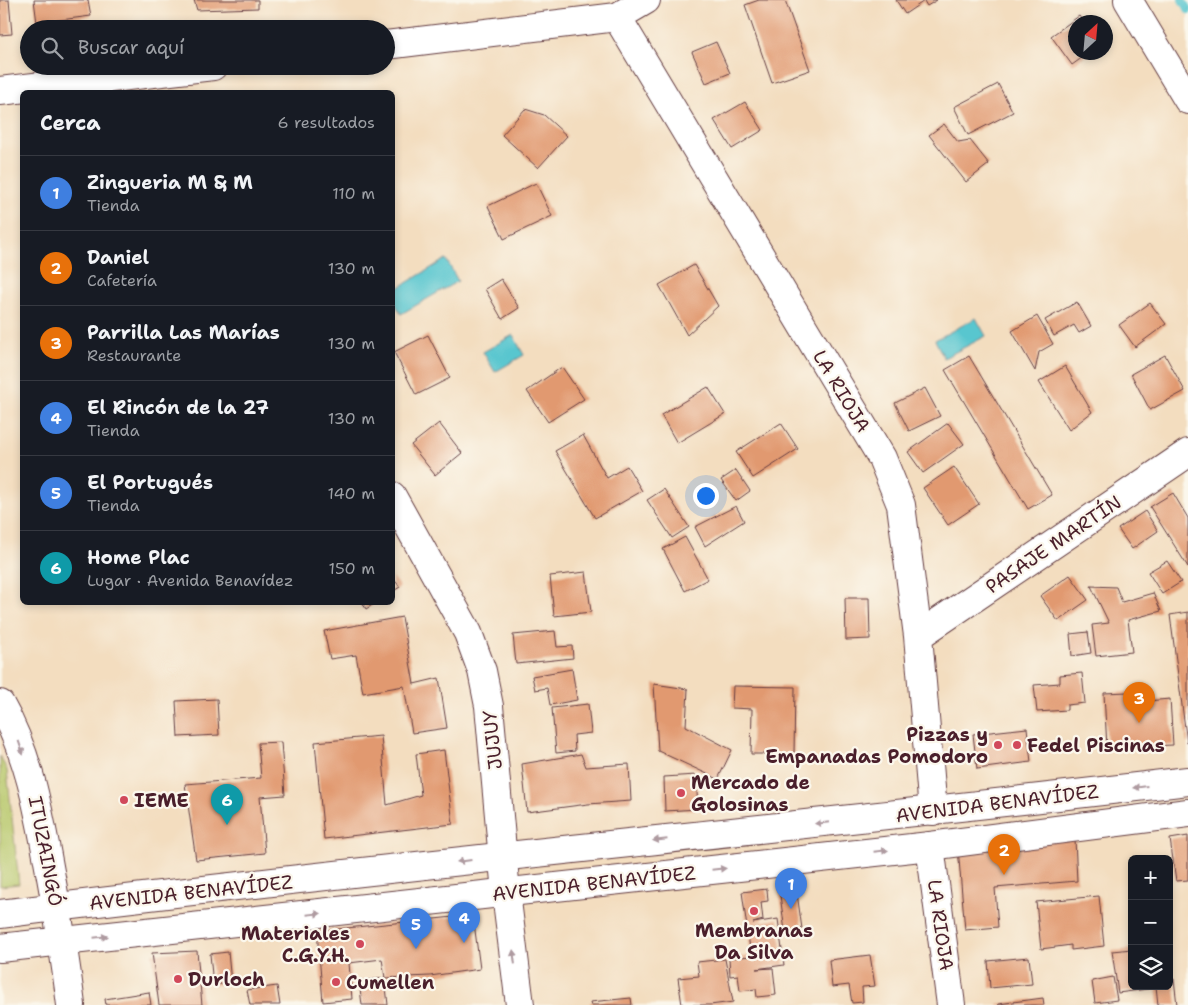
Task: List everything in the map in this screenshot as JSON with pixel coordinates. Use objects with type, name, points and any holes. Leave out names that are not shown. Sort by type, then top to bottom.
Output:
[{"type":"street","points":[[395,44],[617,16],[646,0]]},
{"type":"street","points":[[1128,0],[1188,100]]},
{"type":"street","name":"LA RIOJA","points":[[617,16],[882,458],[901,505],[918,636],[933,811]]},
{"type":"street","points":[[22,90],[151,84],[182,75]]},
{"type":"street","points":[[0,91],[20,90]]},
{"type":"street","name":"PASAJE MARTÍN","points":[[918,636],[1188,452]]},
{"type":"street","name":"JUJUY","points":[[395,501],[468,632],[482,671],[489,706],[506,893],[520,1005]]},
{"type":"street","name":"ITUZAINGÓ","points":[[0,704],[14,729],[36,792],[63,941],[71,1005]]},
{"type":"street","name":"AVENIDA BENAVÍDEZ","points":[[0,914],[503,856],[933,811],[1188,781]]},
{"type":"street","name":"AVENIDA BENAVÍDEZ","points":[[0,948],[930,846],[1188,813]]},
{"type":"street","name":"LA RIOJA","points":[[930,846],[951,1005]]},
{"type":"green space","points":[[0,756],[7,770],[19,884],[0,886]]},
{"type":"water","points":[[446,259],[458,281],[401,314],[395,304],[395,290]]},
{"type":"water","points":[[976,318],[986,336],[944,358],[935,340]]},
{"type":"water","points":[[513,335],[524,355],[495,372],[483,352]]},
{"type":"building","points":[[0,0],[9,0],[12,34],[0,35]]},
{"type":"building","points":[[34,0],[88,0],[91,16],[60,20],[37,20]]},
{"type":"building","points":[[194,0],[258,0],[258,8],[197,10]]},
{"type":"building","points":[[759,0],[785,0],[810,70],[772,83],[745,5]]},
{"type":"building","points":[[896,0],[937,0],[927,6],[924,1],[905,14]]},
{"type":"building","points":[[1068,24],[1068,59],[1051,36]]},
{"type":"building","points":[[716,42],[730,73],[706,83],[692,52]]},
{"type":"building","points":[[1068,60],[1079,60],[1072,65]]},
{"type":"building","points":[[998,84],[1013,112],[968,135],[954,107]]},
{"type":"building","points":[[745,102],[763,130],[732,149],[714,120]]},
{"type":"building","points":[[525,109],[544,115],[567,136],[538,168],[502,135]]},
{"type":"building","points":[[944,124],[958,142],[970,140],[989,164],[966,182],[929,135]]},
{"type":"building","points":[[536,183],[552,216],[504,239],[488,206]]},
{"type":"building","points":[[694,265],[718,306],[687,335],[659,285]]},
{"type":"building","points":[[501,279],[519,308],[502,319],[485,289]]},
{"type":"building","points":[[1077,302],[1091,326],[1079,333],[1074,325],[1054,336],[1045,320]]},
{"type":"building","points":[[1150,303],[1166,324],[1135,347],[1119,325]]},
{"type":"building","points":[[1037,316],[1053,344],[1039,352],[1035,371],[1012,331]]},
{"type":"building","points":[[428,335],[450,378],[416,395],[395,352]]},
{"type":"building","points":[[1165,355],[1185,391],[1150,410],[1131,374]]},
{"type":"building","points":[[969,356],[1052,495],[1028,509],[945,370]]},
{"type":"building","points":[[1065,366],[1092,412],[1069,430],[1039,382]]},
{"type":"building","points":[[562,367],[584,399],[548,422],[527,391]]},
{"type":"building","points":[[708,387],[725,414],[677,443],[661,415]]},
{"type":"building","points":[[925,388],[940,416],[909,431],[895,403]]},
{"type":"building","points":[[439,423],[462,453],[435,475],[411,445]]},
{"type":"building","points":[[781,423],[798,449],[753,478],[736,452]]},
{"type":"building","points":[[948,423],[964,444],[923,473],[908,452]]},
{"type":"building","points":[[583,435],[607,478],[627,466],[642,491],[595,518],[555,451]]},
{"type":"building","points":[[954,467],[979,504],[948,525],[923,488]]},
{"type":"building","points":[[736,470],[750,491],[736,501],[721,480]]},
{"type":"building","points":[[664,489],[689,527],[672,538],[647,500]]},
{"type":"building","points":[[1173,493],[1188,518],[1188,567],[1150,507]]},
{"type":"building","points":[[736,506],[744,521],[705,546],[695,527]]},
{"type":"building","points":[[1145,511],[1158,531],[1132,549],[1118,529]]},
{"type":"building","points":[[685,537],[708,579],[685,591],[663,549]]},
{"type":"building","points":[[1167,561],[1181,582],[1162,594],[1148,572]]},
{"type":"building","points":[[586,572],[591,612],[554,616],[550,576]]},
{"type":"building","points":[[1070,575],[1088,600],[1058,621],[1040,596]]},
{"type":"building","points":[[395,581],[400,587],[395,590]]},
{"type":"building","points":[[1091,586],[1116,587],[1122,602],[1153,593],[1161,611],[1128,620],[1132,652],[1096,656],[1092,625],[1109,623]]},
{"type":"building","points":[[845,598],[869,598],[870,639],[846,640]]},
{"type":"building","points":[[364,605],[372,605],[366,609]]},
{"type":"building","points":[[1188,612],[1188,743],[1187,743],[1170,615]]},
{"type":"building","points":[[402,617],[414,684],[439,678],[447,728],[412,733],[404,686],[363,693],[356,655],[330,659],[324,631]]},
{"type":"building","points":[[555,631],[557,647],[572,646],[573,658],[516,664],[513,635]]},
{"type":"building","points":[[1088,632],[1091,653],[1072,656],[1070,634]]},
{"type":"building","points":[[572,669],[577,700],[550,705],[547,688],[535,690],[532,676]]},
{"type":"building","points":[[1082,673],[1085,703],[1067,705],[1067,710],[1037,712],[1034,685],[1060,683],[1060,675]]},
{"type":"building","points":[[654,684],[688,689],[686,726],[732,750],[718,779],[658,751]]},
{"type":"building","points":[[733,686],[795,687],[794,754],[751,754],[752,709],[732,708]]},
{"type":"building","points":[[1128,692],[1135,702],[1170,699],[1173,745],[1107,748],[1104,693]]},
{"type":"building","points":[[217,699],[219,735],[178,737],[176,701]]},
{"type":"building","points":[[588,704],[591,733],[574,735],[575,751],[556,753],[552,708]]},
{"type":"building","points":[[1027,728],[1031,762],[977,769],[973,734]]},
{"type":"building","points":[[381,736],[387,805],[421,795],[416,754],[444,750],[453,824],[324,839],[315,742]]},
{"type":"building","points":[[281,742],[285,795],[260,797],[265,853],[196,860],[185,784],[261,778],[258,743]]},
{"type":"building","points":[[581,754],[586,767],[629,764],[631,801],[588,804],[527,812],[522,764]]},
{"type":"building","name":"Mercado de Golosinas","points":[[696,775],[698,809],[665,811],[664,777]]},
{"type":"building","points":[[1188,836],[1188,880],[1176,881],[1170,839]]},
{"type":"building","points":[[1075,839],[1077,881],[995,888],[998,927],[965,930],[958,848]]},
{"type":"building","points":[[796,886],[802,929],[785,931],[779,888]]},
{"type":"building","points":[[767,889],[768,901],[761,902],[763,920],[753,923],[778,919],[784,965],[756,969],[773,968],[776,995],[757,997],[756,989],[740,991],[738,975],[730,976],[729,958],[751,956],[742,892]]},
{"type":"building","points":[[1099,896],[1104,946],[1071,950],[1071,945],[1041,949],[1036,902]]},
{"type":"building","points":[[473,915],[480,969],[430,976],[385,978],[382,959],[349,963],[352,999],[323,1002],[317,931]]},
{"type":"building","points":[[1128,949],[1128,990],[1140,990],[1118,993],[1112,951]]},
{"type":"building","name":"Durloch","points":[[197,951],[202,1005],[159,1005],[152,953]]},
{"type":"building","points":[[228,952],[231,983],[213,985],[210,954]]},
{"type":"building","points":[[870,955],[875,986],[862,987],[863,1002],[852,1003],[849,985],[832,987],[829,960]]},
{"type":"building","points":[[1029,957],[1032,984],[990,988],[988,961]]},
{"type":"building","points":[[725,959],[733,1002],[710,1005],[682,1005],[678,978],[699,976],[697,962]]},
{"type":"building","points":[[1113,977],[1117,1000],[1095,1003],[1092,981]]},
{"type":"building","points":[[385,978],[388,1005],[362,1005],[359,981]]},
{"type":"building","points":[[1174,979],[1177,1005],[1158,1005],[1156,990],[1173,990]]},
{"type":"building","points":[[277,986],[280,1005],[250,1005],[247,990]]},
{"type":"building","points":[[149,992],[151,1005],[106,1005],[105,999]]},
{"type":"building","points":[[631,998],[632,1005],[591,1005],[590,1002]]},
{"type":"building","points":[[1043,998],[1044,1005],[998,1005],[998,1004]]},
{"type":"waterway","points":[[1182,0],[1188,10]]},
{"type":"place","name":"Parrilla Las Marías","points":[[1139,723]]},
{"type":"place","name":"Pizzas y Empanadas Pomodoro","points":[[998,745]]},
{"type":"place","name":"Fedel Piscinas","points":[[1017,745]]},
{"type":"place","name":"Mercado de Golosinas","points":[[681,793]]},
{"type":"place","name":"IEME","points":[[124,800]]},
{"type":"place","name":"Home Plac","points":[[227,825]]},
{"type":"place","name":"Daniel","points":[[1004,875]]},
{"type":"place","name":"Zingueria M & M","points":[[791,909]]},
{"type":"place","name":"Membranas Da Silva","points":[[754,911]]},
{"type":"place","name":"El Rincón de la 27","points":[[464,943]]},
{"type":"place","name":"Materiales C.G.Y.H.","points":[[360,944]]},
{"type":"place","name":"El Portugués","points":[[416,949]]},
{"type":"place","name":"Durloch","points":[[178,979]]},
{"type":"place","name":"Cumellen","points":[[336,982]]}]
